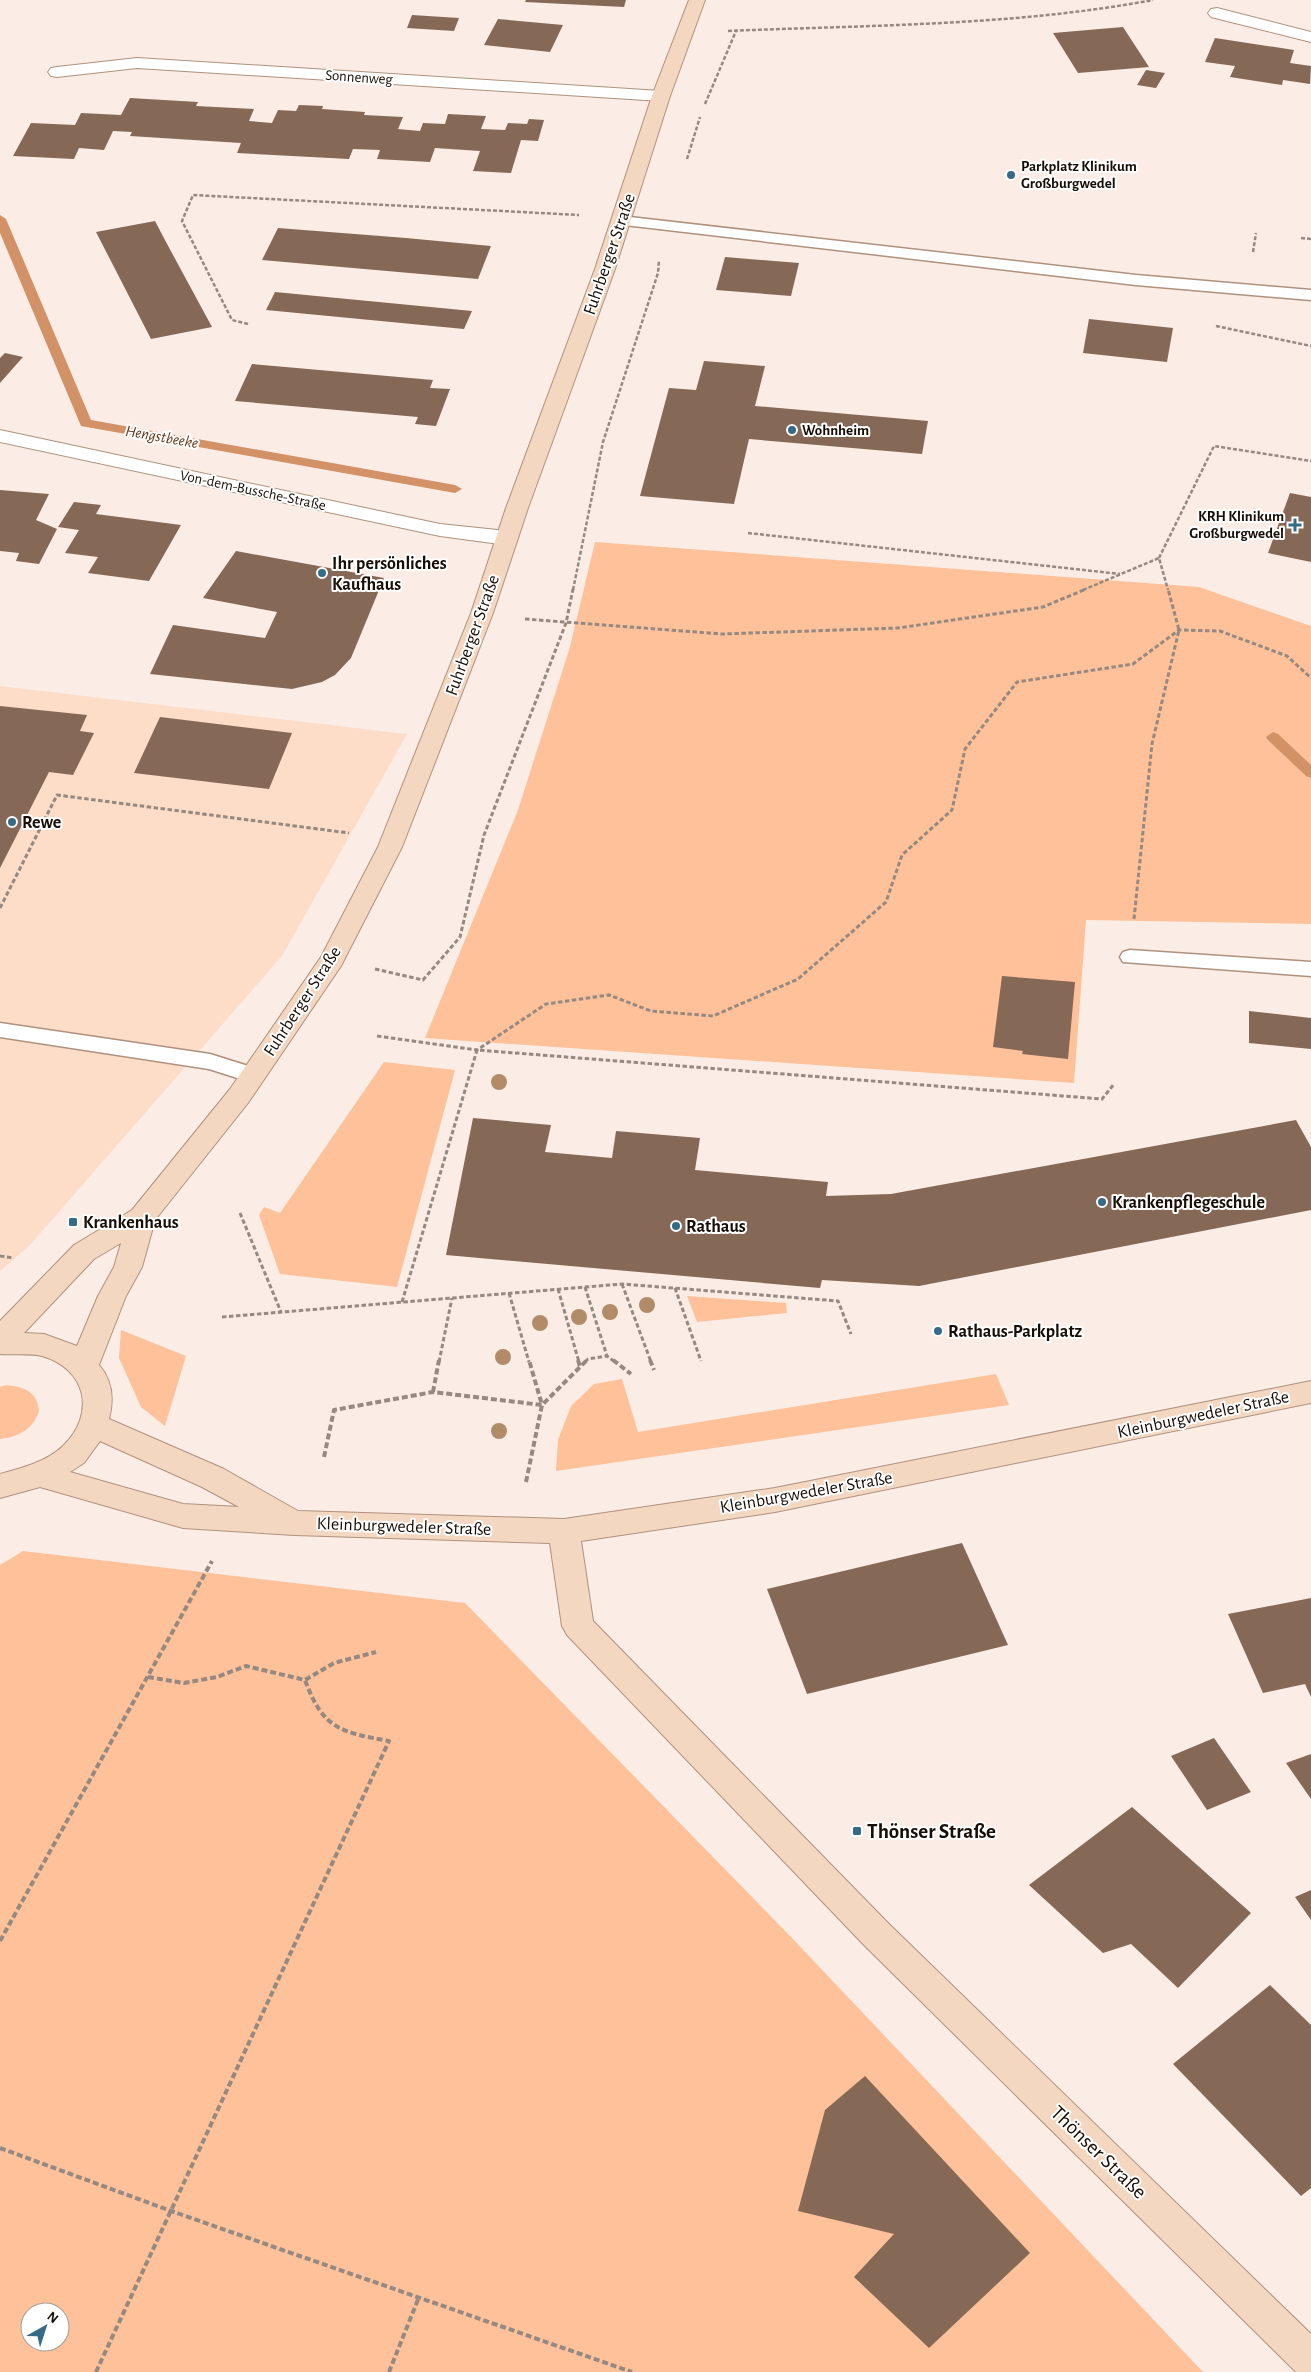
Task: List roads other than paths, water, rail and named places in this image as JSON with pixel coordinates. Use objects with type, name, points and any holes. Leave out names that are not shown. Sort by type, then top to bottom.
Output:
[{"type":"main road","name":"Fuhrberger Straße","points":[[0,1339],[84,1252],[142,1217],[239,1096],[332,960],[390,847],[482,614],[507,538],[621,220],[661,96],[696,0]]},
{"type":"main road","name":"Fuhrberger Straße","points":[[84,1366],[112,1296],[128,1267],[142,1217]]},
{"type":"main road","points":[[0,1343],[21,1341],[46,1344],[68,1353],[84,1366],[96,1384],[100,1405],[95,1426],[83,1446],[66,1463],[43,1476],[21,1484],[0,1486]]},
{"type":"main road","name":"Kleinburgwedeler Straße","points":[[43,1476],[183,1516],[294,1523],[564,1531],[775,1500],[1311,1392]]},
{"type":"main road","name":"Kleinburgwedeler Straße","points":[[95,1426],[213,1478],[294,1523]]},
{"type":"main road","name":"Thönser Straße","points":[[564,1531],[578,1626],[876,1934],[1311,2360]]},
{"type":"street","points":[[1216,14],[1311,37]]},
{"type":"street","name":"Sonnenweg","points":[[57,72],[137,63],[661,96]]},
{"type":"street","name":"Von-dem-Bussche-Straße","points":[[0,436],[440,530],[507,538]]},
{"type":"lane","points":[[621,220],[1186,285],[1311,295]]},
{"type":"lane","points":[[1130,957],[1311,969]]},
{"type":"lane","points":[[0,1030],[210,1062],[253,1075]]},
{"type":"waterway","name":"Hengstbeeke","points":[[0,219],[86,423],[455,489]]},
{"type":"waterway","name":"Hengstbeeke","points":[[1273,737],[1311,773]]},
{"type":"place","name":"Parkplatz Klinikum Großburgwedel","points":[[1011,175]]},
{"type":"place","name":"Wohnheim","points":[[792,430]]},
{"type":"place","name":"KRH Klinikum Großburgwedel","points":[[1295,525]]},
{"type":"place","name":"Ihr persönliches Kaufhaus","points":[[322,573]]},
{"type":"place","name":"Rewe","points":[[12,822]]},
{"type":"place","name":"Krankenpflegeschule","points":[[1102,1202]]},
{"type":"place","name":"Krankenhaus","points":[[73,1222]]},
{"type":"place","name":"Rathaus","points":[[676,1226]]},
{"type":"place","name":"Rathaus-Parkplatz","points":[[938,1331]]},
{"type":"place","name":"Thönser Straße","points":[[857,1831]]}]
